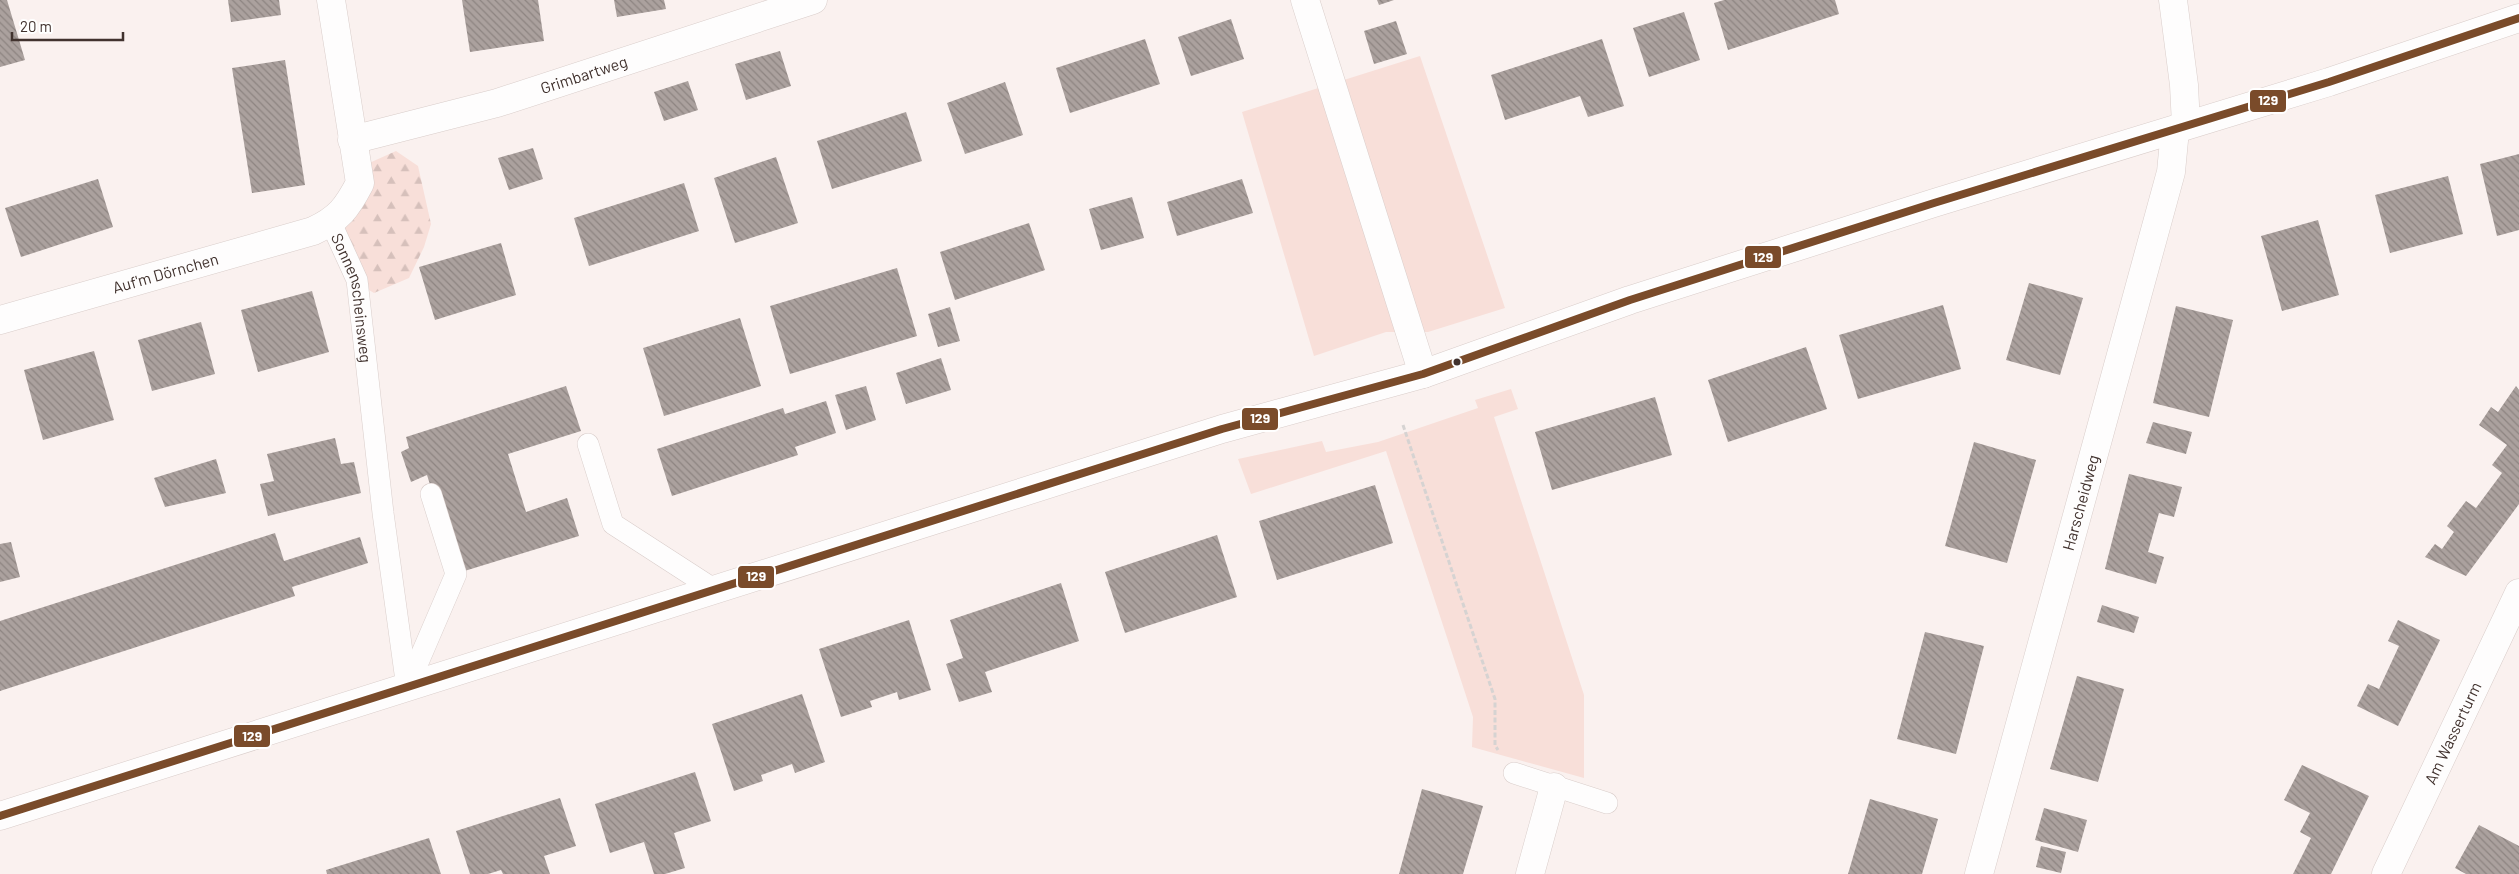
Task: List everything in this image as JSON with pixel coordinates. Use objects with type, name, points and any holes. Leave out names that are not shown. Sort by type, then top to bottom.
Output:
[{"type":"street","name":"Sonnenscheinsweg","points":[[331,223],[348,207],[360,183],[332,0]]},
{"type":"street","name":"Grimbartweg","points":[[352,140],[497,103],[770,7],[813,0]]},
{"type":"street","points":[[1305,0],[1423,374]]},
{"type":"street","name":"Harscheidweg","points":[[1979,874],[2171,172],[2188,125],[2173,0]]},
{"type":"street","points":[[0,816],[1222,429],[1423,374],[1630,300],[1934,203],[2329,82],[2519,18]]},
{"type":"street","name":"Auf'm Dörnchen","points":[[0,320],[313,231],[331,223]]},
{"type":"street","name":"Am Wasserturm","points":[[2386,874],[2519,593]]},
{"type":"street","points":[[1530,874],[1554,787]]},
{"type":"lane","name":"Sonnenscheinsweg","points":[[331,223],[357,280],[381,489],[407,688]]},
{"type":"lane","points":[[588,444],[613,524],[714,590]]},
{"type":"lane","points":[[407,688],[456,574],[430,494]]},
{"type":"lane","points":[[1514,773],[1607,803]]},
{"type":"path","points":[[1404,425],[1495,699],[1495,745],[1514,773]]},
{"type":"green space","points":[[1420,56],[1505,308],[1428,332],[1386,332],[1314,356],[1242,112]]},
{"type":"green space","points":[[396,151],[418,166],[431,224],[424,247],[409,278],[374,293],[357,283],[331,223],[367,164]]},
{"type":"green space","points":[[1511,389],[1518,409],[1494,417],[1584,695],[1584,778],[1472,747],[1473,717],[1386,451],[1251,494],[1238,459],[1322,441],[1326,452],[1378,442],[1478,408],[1475,400]]},
{"type":"building","points":[[0,0],[7,0],[25,60],[0,67]]},
{"type":"building","points":[[228,0],[279,0],[281,15],[231,22]]},
{"type":"building","points":[[462,0],[538,0],[544,41],[470,52]]},
{"type":"building","points":[[614,0],[664,0],[666,9],[617,17]]},
{"type":"building","points":[[1377,0],[1394,0],[1379,5]]},
{"type":"building","points":[[1724,0],[1835,0],[1839,14],[1728,50],[1714,3]]},
{"type":"building","points":[[1684,12],[1700,60],[1649,77],[1633,28]]},
{"type":"building","points":[[1231,19],[1244,59],[1191,76],[1178,37]]},
{"type":"building","points":[[1396,21],[1407,54],[1374,64],[1364,31]]},
{"type":"building","points":[[1145,39],[1160,84],[1070,113],[1056,68]]},
{"type":"building","points":[[1602,39],[1624,106],[1588,117],[1580,96],[1505,120],[1491,75]]},
{"type":"building","points":[[780,51],[791,86],[746,100],[735,64]]},
{"type":"building","points":[[285,60],[305,185],[252,193],[232,68]]},
{"type":"building","points":[[688,81],[698,110],[664,121],[654,92]]},
{"type":"building","points":[[1005,82],[1023,135],[965,154],[947,103]]},
{"type":"building","points":[[906,112],[922,161],[832,189],[817,141]]},
{"type":"building","points":[[533,148],[543,179],[509,190],[498,158]]},
{"type":"building","points":[[2519,154],[2519,230],[2497,236],[2480,164]]},
{"type":"building","points":[[776,157],[798,223],[735,243],[714,178]]},
{"type":"building","points":[[2448,176],[2463,234],[2390,253],[2375,195]]},
{"type":"building","points":[[98,179],[113,227],[21,257],[5,208]]},
{"type":"building","points":[[1242,179],[1253,213],[1177,236],[1167,202]]},
{"type":"building","points":[[684,183],[699,231],[589,266],[574,218]]},
{"type":"building","points":[[1132,197],[1144,238],[1101,250],[1089,209]]},
{"type":"building","points":[[2318,220],[2339,295],[2282,311],[2261,236]]},
{"type":"building","points":[[1029,223],[1045,270],[955,300],[940,252]]},
{"type":"building","points":[[501,243],[516,295],[435,320],[419,267]]},
{"type":"building","points":[[897,268],[917,336],[790,374],[770,306]]},
{"type":"building","points":[[2029,283],[2083,298],[2060,375],[2006,360]]},
{"type":"building","points":[[312,291],[329,352],[258,372],[241,310]]},
{"type":"building","points":[[1943,305],[1961,369],[1858,399],[1839,335]]},
{"type":"building","points":[[2176,306],[2233,320],[2209,417],[2153,403]]},
{"type":"building","points":[[950,307],[960,341],[938,347],[928,314]]},
{"type":"building","points":[[740,318],[761,386],[664,416],[643,348]]},
{"type":"building","points":[[201,322],[215,374],[152,391],[138,340]]},
{"type":"building","points":[[1806,347],[1827,409],[1728,442],[1708,380]]},
{"type":"building","points":[[94,351],[114,420],[43,440],[24,370]]},
{"type":"building","points":[[941,358],[951,390],[906,404],[896,373]]},
{"type":"building","points":[[566,386],[581,431],[508,454],[526,512],[567,498],[579,536],[458,573],[427,475],[411,482],[401,452],[409,448],[406,437]]},
{"type":"building","points":[[866,386],[876,420],[846,430],[835,395]]},
{"type":"building","points":[[2516,386],[2519,390],[2519,504],[2466,576],[2425,557],[2435,544],[2442,549],[2454,532],[2447,526],[2466,501],[2476,508],[2502,473],[2492,465],[2507,445],[2479,425],[2491,407],[2498,412]]},
{"type":"building","points":[[1655,397],[1672,455],[1552,490],[1535,432]]},
{"type":"building","points":[[826,401],[836,433],[795,447],[798,455],[672,496],[657,449],[783,408],[785,414]]},
{"type":"building","points":[[2153,422],[2192,432],[2186,454],[2146,443]]},
{"type":"building","points":[[335,438],[341,464],[354,462],[361,493],[268,516],[260,484],[274,481],[267,454]]},
{"type":"building","points":[[1974,442],[2036,460],[2007,563],[1945,546]]},
{"type":"building","points":[[216,459],[226,493],[165,507],[154,478]]},
{"type":"building","points":[[2129,474],[2182,487],[2174,517],[2159,513],[2148,552],[2164,557],[2156,584],[2105,569]]},
{"type":"building","points":[[1375,485],[1393,543],[1277,580],[1259,521]]},
{"type":"building","points":[[275,533],[284,561],[360,537],[368,563],[292,587],[295,596],[0,691],[0,621]]},
{"type":"building","points":[[1217,535],[1237,597],[1125,633],[1105,572]]},
{"type":"building","points":[[11,542],[20,577],[0,582],[0,544]]},
{"type":"building","points":[[1061,583],[1079,641],[985,672],[992,692],[959,702],[946,664],[963,658],[950,620]]},
{"type":"building","points":[[2102,605],[2139,617],[2134,633],[2097,622]]},
{"type":"building","points":[[909,620],[931,690],[899,700],[897,692],[870,701],[872,707],[841,717],[819,649]]},
{"type":"building","points":[[2398,620],[2440,640],[2398,726],[2357,706],[2368,684],[2379,689],[2399,646],[2388,641]]},
{"type":"building","points":[[1925,632],[1984,646],[1956,754],[1897,739]]},
{"type":"building","points":[[2077,676],[2124,689],[2098,782],[2050,769]]},
{"type":"building","points":[[802,694],[825,762],[795,773],[792,764],[761,775],[763,781],[734,791],[712,724]]},
{"type":"building","points":[[2302,765],[2369,796],[2331,874],[2293,874],[2311,838],[2300,832],[2310,813],[2284,800]]},
{"type":"building","points":[[695,772],[711,821],[674,833],[685,868],[665,874],[654,874],[644,842],[610,853],[595,804]]},
{"type":"building","points":[[1422,789],[1483,806],[1463,874],[1399,874]]},
{"type":"building","points":[[560,798],[576,846],[544,856],[550,874],[503,874],[501,870],[488,874],[470,874],[456,831]]},
{"type":"building","points":[[1870,799],[1938,819],[1922,874],[1848,874]]},
{"type":"building","points":[[2044,808],[2087,820],[2078,852],[2035,840]]},
{"type":"building","points":[[2479,825],[2519,846],[2519,874],[2466,874],[2455,868]]},
{"type":"building","points":[[429,838],[441,874],[327,874],[326,870]]},
{"type":"building","points":[[2041,846],[2066,852],[2061,873],[2036,867]]},
{"type":"transit line","name":"129","points":[[0,816],[1222,429],[1423,374],[1630,300],[1934,203],[2329,82],[2519,18]]}]
